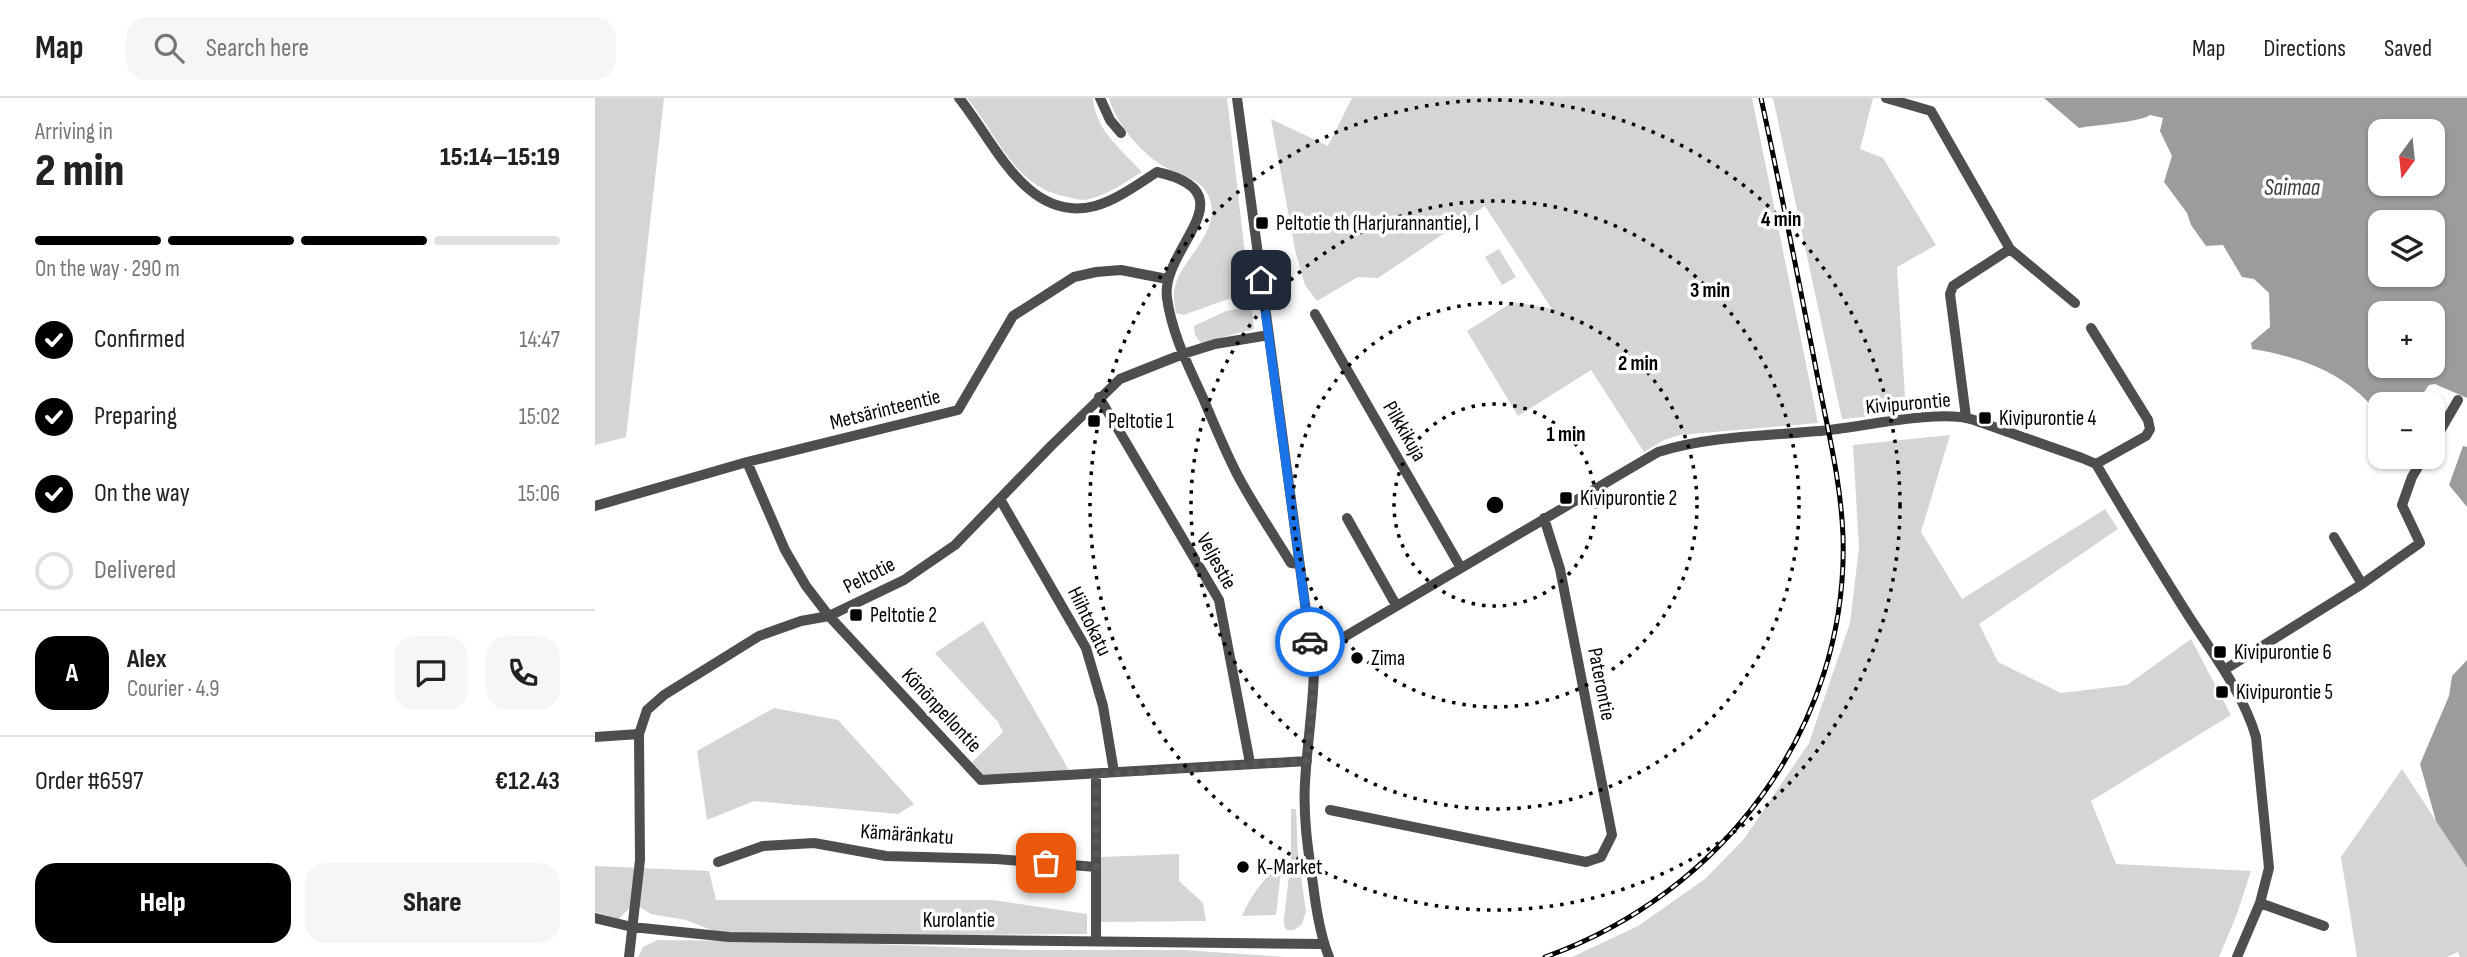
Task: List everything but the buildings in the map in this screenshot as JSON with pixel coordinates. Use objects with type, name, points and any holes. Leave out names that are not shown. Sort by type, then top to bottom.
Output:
[{"type":"street","points":[[959,98],[1011,174],[1034,193],[1056,204],[1092,207],[1157,172],[1174,176],[1199,193],[1202,204],[1167,279],[1166,294],[1171,321],[1182,354],[1238,476],[1291,563],[1299,564]]},
{"type":"street","points":[[1100,98],[1110,120],[1121,133]]},
{"type":"street","points":[[1237,98],[1311,650],[1314,697],[1307,761],[1305,830],[1314,895],[1329,957]]},
{"type":"street","points":[[1887,98],[1931,111],[2010,250],[2075,303]]},
{"type":"street","points":[[1966,417],[1950,294],[1959,282],[2010,250]]},
{"type":"street","name":"Metsärinteentie","points":[[595,506],[747,462],[958,410],[1013,316],[1074,277],[1121,270],[1167,279]]},
{"type":"street","name":"Pilkkikuja","points":[[1315,314],[1461,568]]},
{"type":"street","points":[[2091,328],[2148,420],[2150,429],[2146,436],[2095,464],[2224,670],[2250,719],[2256,737],[2269,868],[2260,902],[2237,957]]},
{"type":"street","name":"Peltotie","points":[[629,957],[640,860],[639,734],[647,710],[664,695],[759,636],[801,621],[828,616],[904,580],[937,558],[955,545],[1099,397],[1120,379],[1215,344],[1269,335]]},
{"type":"street","name":"Veljestie","points":[[1099,397],[1219,600],[1250,764]]},
{"type":"street","points":[[2445,422],[2458,400]]},
{"type":"street","name":"Kivipurontie","points":[[1311,650],[1334,643],[1658,452],[1673,447],[1926,417],[1966,417],[2095,464]]},
{"type":"street","name":"Könönpellontie","points":[[747,462],[785,550],[828,616],[981,780],[1307,761]]},
{"type":"street","points":[[2224,670],[2362,584],[2420,543],[2402,505],[2417,469]]},
{"type":"street","name":"Hiihtokatu","points":[[1000,499],[1086,648],[1103,706],[1114,772]]},
{"type":"street","points":[[1347,518],[1396,605]]},
{"type":"street","name":"Paterontie","points":[[1331,810],[1586,862],[1601,857],[1612,835],[1560,569],[1544,518]]},
{"type":"street","points":[[2334,537],[2362,584]]},
{"type":"street","points":[[595,737],[639,734]]},
{"type":"street","points":[[1096,775],[1096,940]]},
{"type":"street","name":"Kämäränkatu","points":[[718,862],[763,846],[814,843],[886,856],[996,859],[1096,867]]},
{"type":"street","points":[[2260,902],[2324,926]]},
{"type":"street","name":"Kurolantie","points":[[595,918],[632,927],[729,937],[1324,944]]},
{"type":"shaded area","points":[[595,98],[664,98],[626,437],[595,445]]},
{"type":"shaded area","points":[[967,98],[1093,98],[1104,130],[1142,172],[1110,191],[1087,200],[1049,192],[1020,171]]},
{"type":"shaded area","points":[[1109,98],[1227,98],[1247,272],[1243,294],[1183,315],[1176,313],[1174,294],[1178,279],[1210,222],[1212,210],[1209,197],[1198,183],[1161,165],[1142,149],[1125,129]]},
{"type":"shaded area","points":[[1352,98],[1752,98],[1818,423],[1680,435],[1664,440],[1644,452],[1591,370],[1518,416],[1467,331],[1513,302],[1552,309],[1485,206],[1378,278],[1358,277],[1317,301],[1305,285],[1295,250],[1271,119],[1328,146]]},
{"type":"shaded area","points":[[1773,98],[1873,98],[1860,149],[1883,158],[1936,245],[1897,267],[1906,413],[1842,419]]},
{"type":"shaded area","points":[[1499,249],[1516,277],[1502,285],[1485,257]]},
{"type":"shaded area","points":[[1252,308],[1254,329],[1201,343],[1195,335],[1194,326],[1226,311]]},
{"type":"shaded area","points":[[1950,435],[1921,532],[1962,599],[2105,509],[2118,529],[1979,624],[1998,662],[2061,693],[2127,685],[2191,639],[2231,715],[2091,801],[2116,864],[2251,871],[2219,957],[1572,957],[1638,926],[1705,879],[1744,839],[1809,743],[1850,623],[1859,548],[1853,445]]},
{"type":"shaded area","points":[[983,621],[1070,772],[983,776],[971,763],[1003,732],[998,722],[935,653]]},
{"type":"shaded area","points":[[774,708],[838,720],[914,804],[898,814],[754,801],[707,820],[697,751]]},
{"type":"shaded area","points":[[2402,769],[2467,868],[2467,957],[2460,957],[2458,952],[2447,957],[2357,957],[2341,857]]},
{"type":"shaded area","points":[[1291,809],[1296,809],[1298,855],[1306,911],[1302,924],[1294,930],[1287,930],[1284,918],[1291,859]]},
{"type":"shaded area","points":[[1179,854],[1179,881],[1203,903],[1206,921],[1099,922],[1101,857]]},
{"type":"shaded area","points":[[1282,863],[1276,915],[1242,916],[1259,887]]},
{"type":"shaded area","points":[[595,866],[709,871],[716,900],[993,900],[1087,914],[1087,934],[729,937],[686,920],[651,914],[634,903],[619,919],[595,912]]},
{"type":"shaded area","points":[[658,940],[822,942],[1022,950],[1182,950],[1285,957],[638,957],[643,947]]},
{"type":"water","name":"Saimaa","points":[[2044,98],[2467,98],[2467,398],[2435,384],[2429,385],[2424,392],[2368,392],[2368,401],[2339,378],[2323,370],[2289,357],[2252,349],[2251,343],[2270,327],[2269,293],[2254,279],[2242,277],[2223,245],[2206,246],[2191,225],[2187,213],[2164,182],[2172,156],[2160,131],[2163,118],[2150,115],[2079,128]]},
{"type":"water","points":[[2463,446],[2467,447],[2467,507],[2449,485]]},
{"type":"water","points":[[2467,660],[2467,868],[2436,821],[2420,764],[2449,696],[2452,676]]},
{"type":"railway","points":[[1545,957],[1609,929],[1667,891],[1719,846],[1763,794],[1798,737],[1824,674],[1839,606],[1843,536],[1840,495],[1761,98]]},
{"type":"way so far","points":[[1046,863],[1096,867],[1096,775],[1307,761],[1314,697],[1310,642]]},
{"type":"place","name":"Peltotie th (Harjurannantie), I","points":[[1262,223]]},
{"type":"place","name":"Kivipurontie 4","points":[[1985,418]]},
{"type":"place","name":"Peltotie 1","points":[[1094,421]]},
{"type":"place","name":"Kivipurontie 2","points":[[1566,498]]},
{"type":"place","name":"Peltotie 2","points":[[856,615]]},
{"type":"place","name":"Kivipurontie 6","points":[[2220,652]]},
{"type":"place","name":"Zima","points":[[1357,658]]},
{"type":"place","name":"Kivipurontie 5","points":[[2222,692]]},
{"type":"place","name":"K-Market","points":[[1243,867]]},
{"type":"route","points":[[1261,280],[1310,642]]}]
